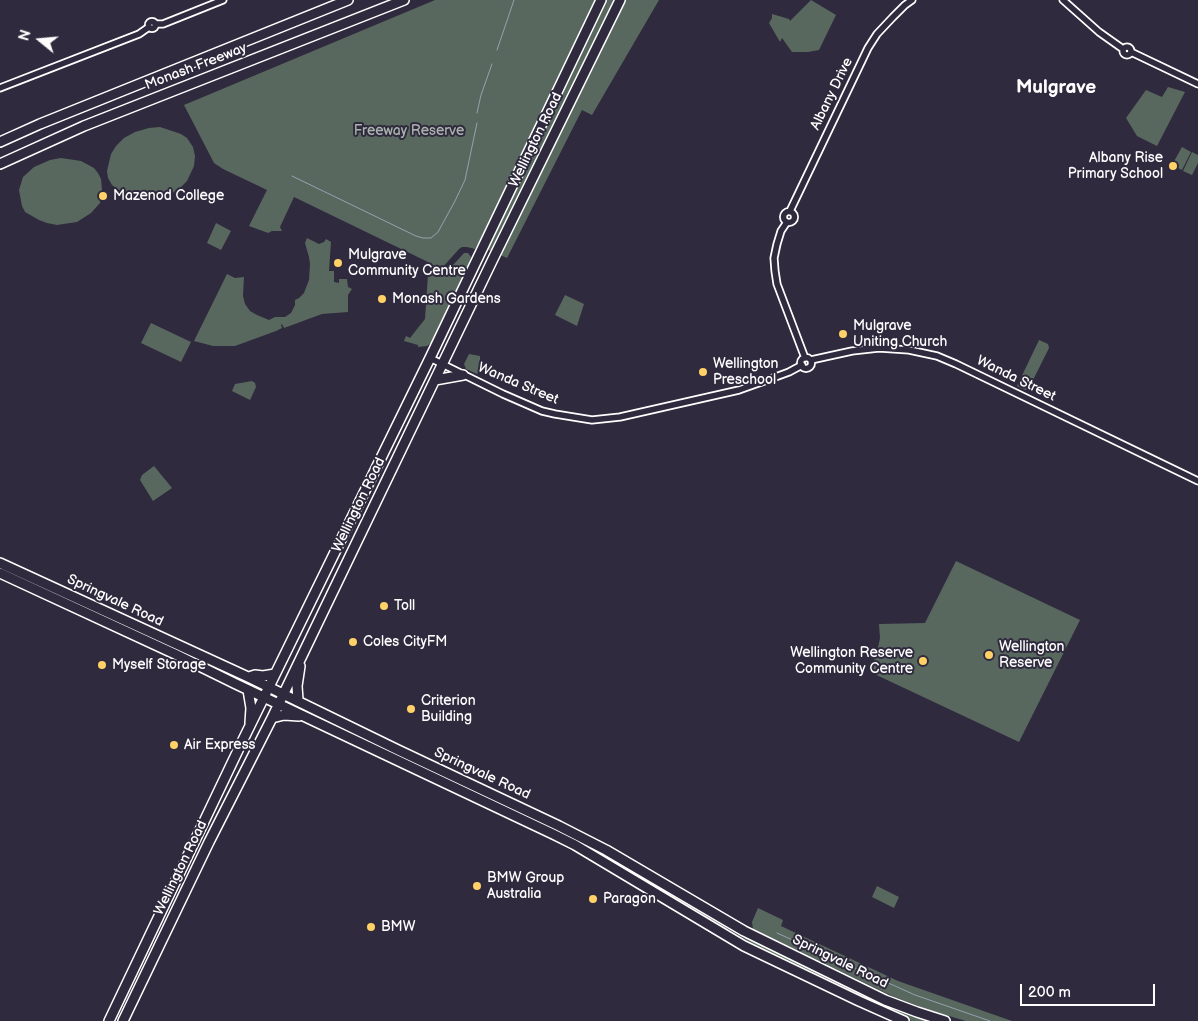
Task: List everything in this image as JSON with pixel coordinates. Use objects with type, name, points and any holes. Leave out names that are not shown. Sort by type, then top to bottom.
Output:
[{"type":"highway","name":"Monash Freeway","points":[[0,164],[84,126],[404,0]]},
{"type":"highway","name":"Wellington Road","points":[[110,1021],[250,725],[430,358],[601,0]]},
{"type":"highway","name":"Wellington Road","points":[[123,1021],[204,851],[284,694],[620,0]]},
{"type":"highway","points":[[592,56],[626,0]]},
{"type":"highway","name":"Monash Freeway","points":[[0,142],[344,1]]},
{"type":"highway","points":[[485,243],[498,249]]},
{"type":"highway","points":[[435,380],[463,374]]},
{"type":"highway","name":"Springvale Road","points":[[0,563],[298,700],[575,834],[645,872],[748,934],[885,1000],[945,1021]]},
{"type":"highway","name":"Springvale Road","points":[[0,573],[570,842],[744,946],[904,1021]]},
{"type":"highway","points":[[298,700],[297,686],[300,658]]},
{"type":"highway","points":[[248,677],[275,674]]},
{"type":"highway","points":[[248,690],[250,725]]},
{"type":"highway","points":[[272,718],[284,715],[302,716]]},
{"type":"highway","points":[[639,884],[645,872]]},
{"type":"street","points":[[0,88],[139,34],[152,26],[163,24],[223,0]]},
{"type":"street","name":"Albany Drive","points":[[808,359],[777,284],[774,258],[781,231],[787,222],[783,215],[790,211],[868,48],[877,34],[912,0]]},
{"type":"street","points":[[1063,0],[1099,32],[1123,48],[1125,54],[1130,52],[1198,84]]},
{"type":"street","name":"Wanda Street","points":[[430,358],[542,411],[592,420],[620,418],[739,390],[770,380],[802,365],[808,368],[811,366],[808,359],[852,350],[879,348],[909,350],[937,356],[956,364],[1198,481]]},
{"type":"street","points":[[802,365],[801,361],[808,359]]},
{"type":"green space","name":"Freeway Reserve","points":[[435,0],[659,0],[592,115],[582,110],[507,258],[477,245],[475,249],[462,247],[442,268],[437,270],[429,266],[428,262],[294,197],[280,227],[282,231],[268,233],[249,226],[267,190],[214,163],[184,105]]},
{"type":"green space","points":[[811,0],[836,15],[819,50],[792,52],[782,38],[780,42],[769,23],[772,14],[789,19],[790,21]]},
{"type":"green space","points":[[1168,87],[1185,92],[1157,146],[1137,136],[1126,118],[1146,90],[1162,97]]},
{"type":"green space","points":[[160,127],[181,134],[187,138],[193,147],[195,156],[194,166],[187,181],[169,195],[156,198],[145,199],[120,191],[112,185],[107,171],[111,154],[116,146],[124,138],[135,132]]},
{"type":"green space","points":[[1182,147],[1191,152],[1182,170],[1172,165]]},
{"type":"green space","points":[[1192,152],[1198,155],[1198,163],[1192,175],[1183,171]]},
{"type":"green space","points":[[61,158],[81,161],[94,168],[101,179],[102,190],[100,203],[91,213],[77,222],[57,225],[39,220],[25,212],[19,190],[23,177],[34,167],[50,160]]},
{"type":"green space","points":[[216,223],[231,231],[221,250],[207,243]]},
{"type":"green space","points":[[307,238],[319,244],[326,239],[331,242],[329,271],[334,271],[334,282],[339,283],[339,279],[347,279],[348,287],[352,289],[348,295],[348,312],[322,314],[284,328],[282,324],[282,328],[276,331],[235,346],[213,346],[194,341],[227,274],[235,278],[244,277],[243,296],[245,304],[250,311],[269,320],[275,317],[285,317],[291,313],[295,300],[304,293],[309,280],[310,264],[305,243]]},
{"type":"green space","points":[[464,253],[468,253],[471,257],[465,276],[433,341],[427,346],[418,347],[418,345],[404,341],[406,336],[410,338],[425,319],[428,274],[438,277],[443,276]]},
{"type":"green space","points":[[565,295],[584,304],[577,326],[555,315]]},
{"type":"green space","points":[[151,323],[191,342],[181,362],[141,343]]},
{"type":"green space","points":[[1039,340],[1048,344],[1049,348],[1029,388],[1025,390],[1017,386]]},
{"type":"green space","points":[[469,354],[480,356],[480,369],[477,374],[466,369],[464,364]]},
{"type":"green space","points":[[252,381],[256,387],[250,400],[232,391],[235,384]]},
{"type":"green space","points":[[154,466],[172,488],[153,501],[140,480],[142,475]]},
{"type":"green space","name":"Wellington Reserve","points":[[956,561],[1080,620],[1019,742],[870,672],[880,638],[879,624],[925,623]]},
{"type":"green space","points":[[653,882],[727,928],[733,935],[680,904],[651,884]]},
{"type":"green space","points":[[877,886],[899,897],[894,908],[872,897]]},
{"type":"green space","points":[[758,908],[783,920],[781,926],[898,981],[1012,1021],[966,1021],[894,997],[753,929],[752,922]]},
{"type":"green space","points":[[744,936],[932,1021],[912,1021],[892,1014],[794,967],[750,943]]},
{"type":"waterway","points":[[497,50],[514,0]]},
{"type":"waterway","points":[[477,113],[492,64]]},
{"type":"waterway","points":[[292,176],[416,236],[431,238],[438,232],[465,180],[477,123]]},
{"type":"waterway","points":[[777,933],[915,995],[990,1021]]},
{"type":"place","name":"Albany Rise Primary School","points":[[1173,166]]},
{"type":"place","name":"Mazenod College","points":[[103,196]]},
{"type":"place","name":"Mulgrave Community Centre","points":[[338,263]]},
{"type":"place","name":"Monash Gardens","points":[[382,299]]},
{"type":"place","name":"Mulgrave Uniting Church","points":[[843,334]]},
{"type":"place","name":"Wellington Preschool","points":[[703,372]]},
{"type":"place","name":"Toll","points":[[384,606]]},
{"type":"place","name":"Coles CityFM","points":[[353,642]]},
{"type":"place","name":"Wellington Reserve","points":[[989,655]]},
{"type":"place","name":"Wellington Reserve Community Centre","points":[[923,661]]},
{"type":"place","name":"Myself Storage","points":[[102,665]]},
{"type":"place","name":"Criterion Building","points":[[411,709]]},
{"type":"place","name":"Air Express","points":[[174,745]]},
{"type":"place","name":"BMW Group Australia","points":[[477,886]]},
{"type":"place","name":"Paragon","points":[[593,899]]},
{"type":"place","name":"BMW","points":[[371,927]]},
{"type":"district","name":"Mulgrave","points":[[1056,88]]}]
